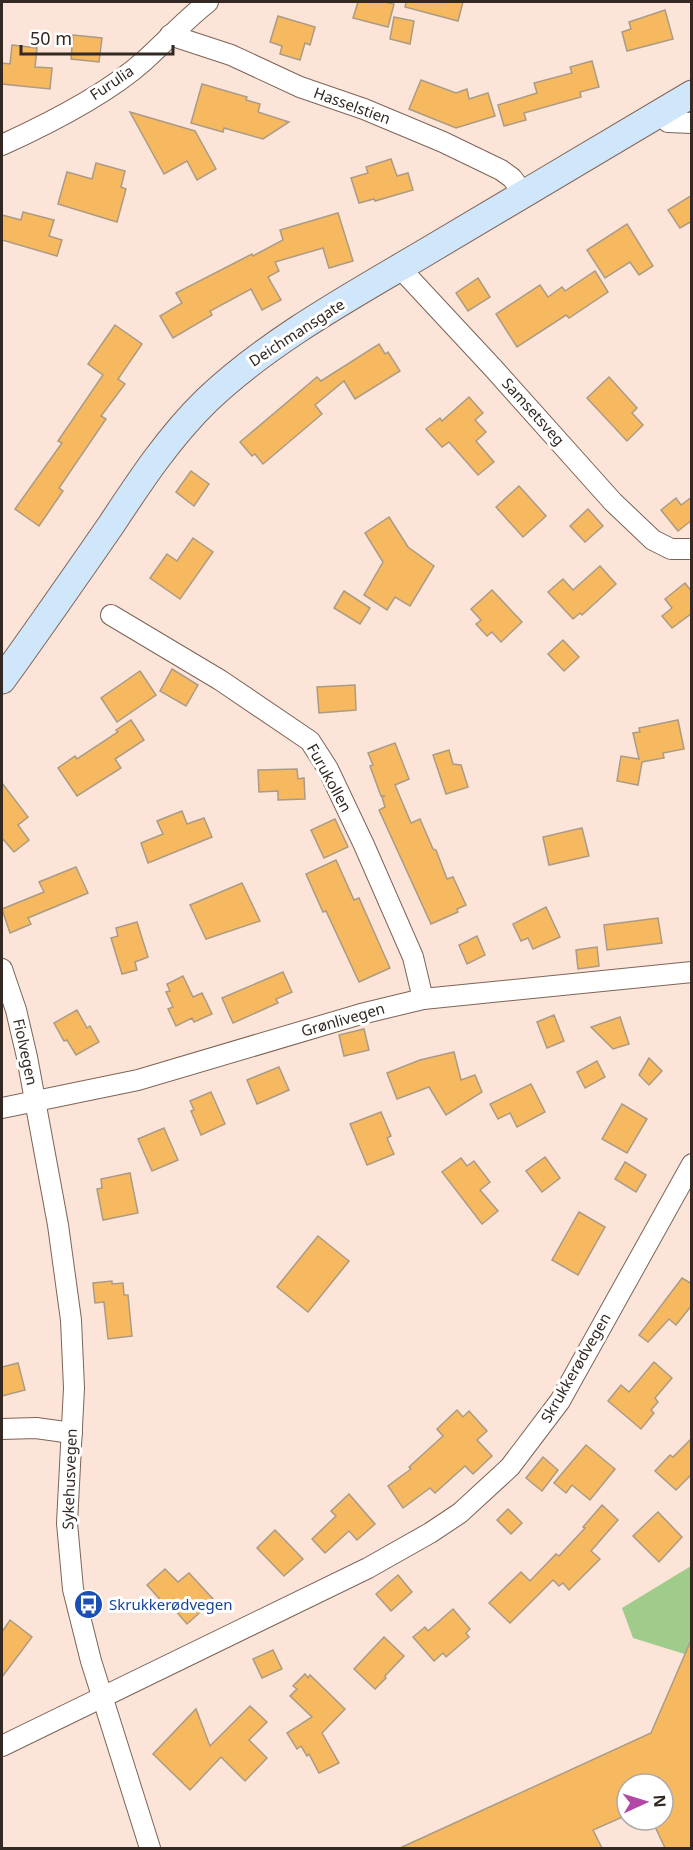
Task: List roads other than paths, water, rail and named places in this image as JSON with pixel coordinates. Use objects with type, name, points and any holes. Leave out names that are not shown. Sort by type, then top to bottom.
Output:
[{"type":"street","name":"Furulia","points":[[2,145],[93,97],[142,62],[208,2]]},
{"type":"street","name":"Hasselstien","points":[[170,35],[231,55],[300,87],[364,109],[443,142],[501,170],[512,178],[524,194]]},
{"type":"street","name":"Deichmansgate","points":[[2,680],[35,636],[154,460],[207,400],[241,370],[272,347],[400,268],[692,94]]},
{"type":"street","points":[[662,112],[668,122],[692,123]]},
{"type":"street","name":"Samsetsveg","points":[[400,268],[613,502],[653,540],[671,549],[692,549]]},
{"type":"street","name":"Furukollen","points":[[111,615],[220,680],[310,741],[328,770],[359,834],[413,957],[423,999]]},
{"type":"street","name":"Fiolvegen","points":[[2,969],[16,1010],[35,1101]]},
{"type":"street","name":"Grønlivegen","points":[[2,1108],[138,1080],[361,1014],[423,999],[692,972]]},
{"type":"street","name":"Sykehusvegen","points":[[35,1101],[58,1225],[71,1320],[74,1388],[67,1523],[69,1558],[78,1614],[150,1848]]},
{"type":"street","name":"Skrukkerødvegen","points":[[2,1746],[400,1551],[460,1513],[510,1467],[560,1401],[692,1164]]},
{"type":"street","points":[[2,1429],[36,1428],[72,1433]]},
{"type":"place","name":"Skrukkerødvegen","points":[[88,1605]]}]
